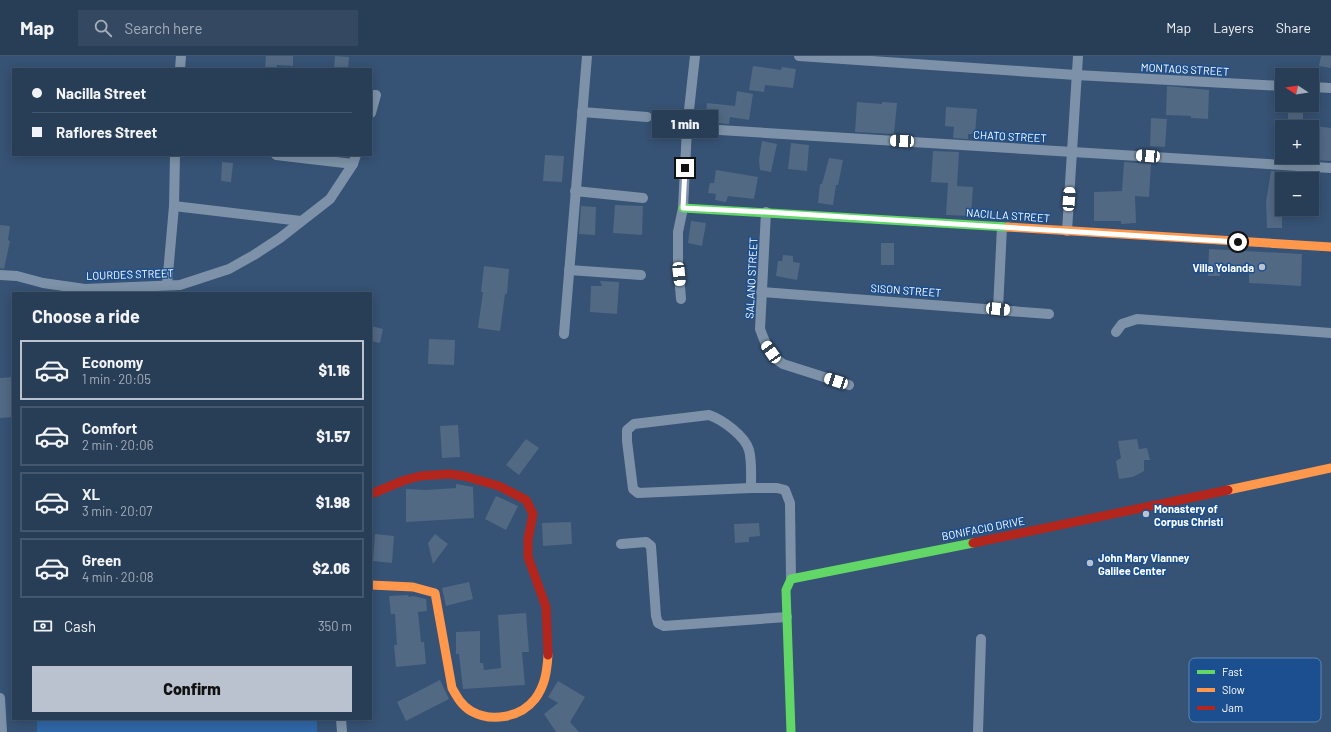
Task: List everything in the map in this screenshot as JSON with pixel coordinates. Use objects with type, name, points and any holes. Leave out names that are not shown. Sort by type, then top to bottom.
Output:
[{"type":"street","points":[[180,68],[181,56]]},
{"type":"street","points":[[564,334],[586,56]]},
{"type":"street","points":[[681,299],[678,262],[678,232],[683,208],[687,128],[695,56]]},
{"type":"street","name":"MONTAOS STREET","points":[[799,56],[1076,75],[1275,86]]},
{"type":"street","points":[[1067,231],[1078,56]]},
{"type":"street","points":[[1319,87],[1331,88]]},
{"type":"street","points":[[372,107],[374,95]]},
{"type":"street","points":[[582,112],[647,117]]},
{"type":"street","name":"CHATO STREET","points":[[687,128],[1331,168]]},
{"type":"street","points":[[167,285],[174,206],[175,156]]},
{"type":"street","points":[[296,156],[355,159]]},
{"type":"street","name":"LOURDES STREET","points":[[0,275],[17,276],[44,288],[85,289],[180,285],[229,269],[254,255],[330,199],[355,159]]},
{"type":"street","points":[[575,191],[643,198]]},
{"type":"street","points":[[174,206],[301,221]]},
{"type":"street","name":"NACILLA STREET","points":[[683,208],[1331,248]]},
{"type":"street","name":"SALANO STREET","points":[[766,212],[760,329],[766,345],[776,359],[783,364],[849,385]]},
{"type":"street","points":[[998,309],[1002,227]]},
{"type":"street","points":[[569,270],[642,275]]},
{"type":"street","name":"SISON STREET","points":[[761,292],[1049,314]]},
{"type":"street","points":[[1116,332],[1122,324],[1137,319],[1331,333]]},
{"type":"street","points":[[751,488],[749,449],[738,434],[720,419],[710,415],[634,424],[627,430],[626,441],[633,489],[638,493],[751,488],[777,488],[785,490],[790,503],[791,579],[786,590],[791,732]]},
{"type":"street","name":"BONIFACIO DRIVE","points":[[791,579],[1032,531],[1331,468]]},
{"type":"street","points":[[372,494],[413,477],[454,474],[479,479],[507,489],[523,499],[531,507],[532,516],[528,532],[530,565],[544,598],[548,631],[546,674],[538,695],[532,704],[509,717],[482,716],[467,709],[457,700],[452,688],[435,593],[413,587],[372,585]]},
{"type":"street","points":[[621,544],[646,542],[651,546],[656,616],[658,623],[664,626],[787,617]]},
{"type":"street","points":[[978,732],[981,639]]},
{"type":"street","points":[[0,698],[1,729]]},
{"type":"street","points":[[341,720],[342,732]]},
{"type":"shaded area","points":[[37,720],[317,720],[317,732],[37,732]]},
{"type":"building","points":[[266,56],[293,56],[293,66],[277,65],[276,68],[265,68]]},
{"type":"building","points":[[335,56],[349,57],[348,68],[334,68]]},
{"type":"building","points":[[1321,56],[1331,56],[1331,68],[1319,66]]},
{"type":"building","points":[[753,66],[781,70],[782,67],[796,69],[793,88],[765,85],[764,92],[749,90]]},
{"type":"building","points":[[1167,86],[1209,90],[1208,119],[1191,118],[1191,116],[1166,115]]},
{"type":"building","points":[[737,91],[753,94],[749,120],[730,117],[729,124],[705,122],[707,103],[735,106]]},
{"type":"building","points":[[857,102],[882,104],[882,102],[897,103],[894,134],[855,132]]},
{"type":"building","points":[[946,107],[977,109],[975,134],[968,134],[968,139],[953,138],[954,127],[945,126]]},
{"type":"building","points":[[1288,112],[1303,112],[1303,120],[1288,120]]},
{"type":"building","points":[[1151,118],[1167,119],[1165,147],[1150,146]]},
{"type":"building","points":[[1319,126],[1331,128],[1331,161],[1319,160]]},
{"type":"building","points":[[762,141],[777,144],[771,172],[760,170],[759,160]]},
{"type":"building","points":[[791,143],[809,145],[807,171],[788,169]]},
{"type":"building","points":[[933,151],[959,152],[957,186],[973,187],[971,216],[946,215],[948,183],[931,182]]},
{"type":"building","points":[[545,155],[564,156],[562,182],[543,181]]},
{"type":"building","points":[[829,158],[843,160],[838,185],[836,185],[833,205],[818,203],[820,184],[822,184]]},
{"type":"building","points":[[222,162],[233,163],[231,182],[221,181]]},
{"type":"building","points":[[1124,162],[1151,164],[1149,197],[1135,196],[1136,223],[1121,224],[1121,221],[1094,221],[1094,192],[1122,191]]},
{"type":"building","points":[[716,170],[758,177],[754,199],[728,196],[726,202],[715,200],[716,194],[708,193],[710,183],[714,183]]},
{"type":"building","points":[[1271,171],[1286,172],[1275,172],[1275,216],[1282,216],[1282,228],[1267,228],[1266,202]]},
{"type":"building","points":[[615,205],[643,206],[642,235],[613,233]]},
{"type":"building","points":[[581,206],[596,207],[595,235],[579,234]]},
{"type":"building","points":[[691,221],[706,223],[702,246],[688,243]]},
{"type":"building","points":[[0,225],[10,226],[8,240],[10,241],[4,269],[0,268]]},
{"type":"building","points":[[881,243],[894,243],[894,265],[881,265]]},
{"type":"building","points":[[1209,249],[1302,254],[1301,286],[1249,283],[1249,273],[1220,272],[1220,276],[1208,276]]},
{"type":"building","points":[[783,255],[793,256],[793,262],[800,263],[797,280],[776,276],[778,261],[782,261]]},
{"type":"building","points":[[484,266],[509,269],[507,294],[505,294],[500,331],[478,328],[483,292],[481,292]]},
{"type":"building","points":[[600,281],[619,282],[617,314],[590,312],[591,286],[602,286]]},
{"type":"building","points":[[372,326],[383,329],[380,343],[372,341]]},
{"type":"building","points":[[429,339],[455,340],[454,365],[428,364]]},
{"type":"building","points":[[12,377],[12,417],[0,418],[0,378]]},
{"type":"building","points":[[458,425],[460,457],[442,458],[440,426]]},
{"type":"building","points":[[526,439],[539,448],[519,475],[506,465]]},
{"type":"building","points":[[1137,439],[1139,449],[1147,448],[1150,460],[1144,460],[1144,471],[1133,477],[1119,479],[1116,461],[1121,458],[1118,441]]},
{"type":"building","points":[[456,484],[473,487],[474,518],[406,522],[406,489],[426,490],[456,488]]},
{"type":"building","points":[[496,496],[518,506],[506,530],[485,519]]},
{"type":"building","points":[[571,522],[572,544],[543,546],[542,523]]},
{"type":"building","points":[[759,523],[760,536],[749,537],[749,542],[735,543],[734,524]]},
{"type":"building","points":[[375,534],[394,536],[392,563],[373,561]]},
{"type":"building","points":[[435,534],[448,544],[433,564],[428,543]]},
{"type":"building","points":[[469,582],[473,599],[446,606],[442,588]]},
{"type":"building","points":[[409,595],[408,597],[413,596],[426,599],[427,611],[418,612],[421,642],[424,642],[426,664],[396,667],[394,645],[397,645],[395,614],[391,614],[389,596]]},
{"type":"building","points":[[526,613],[529,652],[522,652],[525,685],[463,689],[459,654],[456,654],[456,632],[480,631],[480,663],[483,663],[484,670],[501,668],[498,615]]},
{"type":"building","points":[[440,680],[449,699],[406,721],[397,702]]},
{"type":"building","points":[[558,681],[585,697],[570,722],[579,732],[556,732],[544,714],[558,703],[548,697]]},
{"type":"traffic: fast","points":[[683,208],[1008,227]]},
{"type":"traffic: fast","points":[[791,732],[786,590],[791,579],[973,543]]},
{"type":"traffic: slow","points":[[1008,227],[1331,247]]},
{"type":"traffic: slow","points":[[1228,490],[1331,468]]},
{"type":"traffic: slow","points":[[372,585],[413,587],[435,593],[452,688],[462,704],[479,715],[488,717],[506,716],[514,714],[529,705],[535,699],[543,684],[548,655]]},
{"type":"traffic: jam","points":[[372,494],[405,480],[420,476],[449,474],[464,476],[499,486],[526,500],[533,514],[528,539],[528,557],[546,607],[548,655]]},
{"type":"traffic: jam","points":[[973,543],[1228,490]]},
{"type":"place","name":"Villa Yolanda","points":[[1262,267]]},
{"type":"place","name":"Monastery of Corpus Christi","points":[[1146,514]]},
{"type":"place","name":"John Mary Vianney Galilee Center","points":[[1090,563]]},
{"type":"route","points":[[685,168],[683,208],[1238,242]]}]
